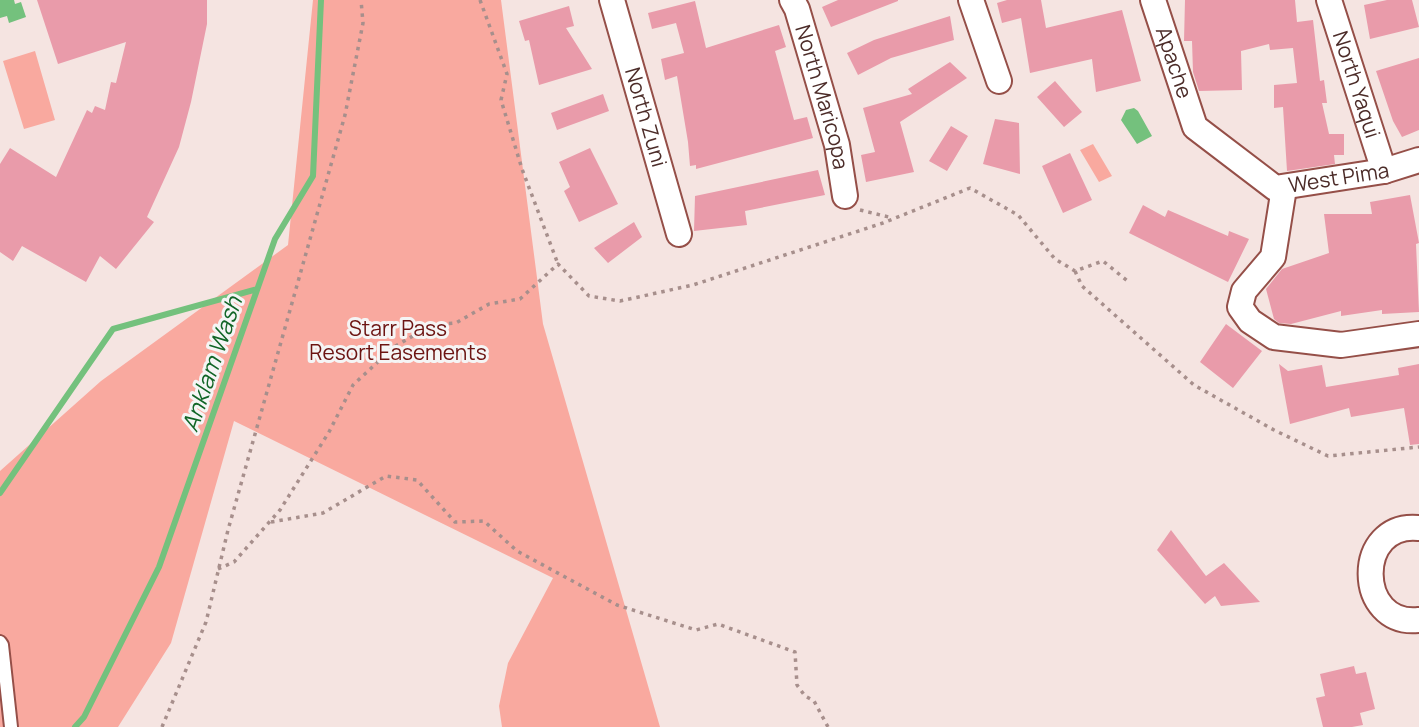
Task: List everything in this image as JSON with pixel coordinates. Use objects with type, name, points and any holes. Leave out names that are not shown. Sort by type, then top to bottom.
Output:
[{"type":"street","name":"North Zuni","points":[[612,0],[679,234]]},
{"type":"street","name":"North Maricopa","points":[[792,0],[797,9],[851,202]]},
{"type":"street","points":[[971,0],[999,81]]},
{"type":"street","name":"Apache","points":[[1153,0],[1195,127]]},
{"type":"street","name":"North Yaqui","points":[[1329,0],[1384,171]]},
{"type":"street","name":"West Pima","points":[[1195,127],[1275,188],[1384,171],[1419,160]]},
{"type":"street","points":[[1283,188],[1273,257],[1244,291],[1240,307],[1250,321],[1274,337],[1340,345],[1419,334]]},
{"type":"street","points":[[1419,528],[1398,530],[1386,538],[1372,558],[1369,581],[1375,596],[1385,609],[1398,617],[1419,620]]},
{"type":"lane","points":[[0,642],[11,727]]},
{"type":"path","points":[[162,727],[206,622],[218,569],[345,115],[363,23],[361,0]]},
{"type":"path","points":[[480,0],[507,74],[501,100],[522,169],[558,264],[589,296],[620,301],[693,285],[895,219],[970,188],[1018,215],[1055,259],[1075,271],[1082,286],[1195,386],[1274,430],[1328,456],[1419,447]]},
{"type":"path","points":[[851,202],[895,219]]},
{"type":"path","points":[[1075,271],[1102,261],[1130,283]]},
{"type":"path","points":[[218,569],[234,562],[280,510],[329,432],[353,385],[394,346],[432,325],[456,323],[489,304],[520,299],[558,264]]},
{"type":"path","points":[[269,522],[323,513],[386,476],[417,481],[454,522],[484,521],[517,551],[617,604],[696,630],[718,624],[795,652],[797,685],[805,696],[814,701],[828,727]]},
{"type":"green space","name":"Starr Pass Resort Easements","points":[[313,0],[501,0],[543,324],[660,727],[502,727],[499,706],[508,663],[553,578],[234,421],[171,643],[118,727],[0,727],[0,471],[101,381],[288,245]]},
{"type":"green space","points":[[35,51],[55,120],[24,129],[3,61]]},
{"type":"green space","points":[[1093,144],[1112,176],[1099,182],[1080,150]]},
{"type":"shaded area","points":[[0,0],[14,0],[15,4],[21,2],[26,17],[9,23],[7,16],[0,18]]},
{"type":"shaded area","points":[[1134,108],[1152,136],[1137,144],[1121,120],[1126,110]]},
{"type":"building","points":[[37,0],[207,0],[207,24],[191,102],[179,147],[147,217],[154,222],[116,269],[100,256],[86,282],[22,246],[13,261],[0,252],[0,164],[10,148],[56,177],[87,110],[92,113],[95,106],[105,110],[111,82],[116,83],[126,42],[58,64]]},
{"type":"building","points":[[838,0],[898,1],[831,27],[822,7]]},
{"type":"building","points":[[1007,0],[1041,0],[1046,28],[1122,10],[1141,81],[1096,92],[1092,59],[1030,73],[1021,18],[1002,23],[997,3]]},
{"type":"building","points":[[1185,0],[1295,0],[1297,22],[1313,20],[1320,81],[1324,80],[1327,103],[1322,103],[1329,134],[1344,134],[1344,155],[1334,155],[1335,164],[1287,171],[1283,107],[1274,108],[1274,85],[1297,83],[1293,48],[1270,50],[1269,44],[1241,51],[1242,90],[1199,91],[1193,72],[1192,41],[1184,41]]},
{"type":"building","points":[[1387,0],[1412,0],[1419,27],[1370,39],[1364,5]]},
{"type":"building","points":[[695,1],[706,48],[779,25],[786,47],[775,51],[794,120],[807,117],[813,138],[696,169],[696,165],[690,166],[677,76],[665,80],[661,59],[684,53],[676,23],[652,29],[648,13]]},
{"type":"building","points":[[569,6],[574,26],[566,28],[592,69],[539,85],[529,40],[525,41],[519,21]]},
{"type":"building","points":[[950,16],[954,40],[891,58],[858,75],[847,53],[874,40]]},
{"type":"building","points":[[1419,58],[1419,130],[1402,137],[1393,121],[1376,71]]},
{"type":"building","points":[[950,62],[967,78],[900,122],[914,172],[866,182],[861,155],[875,152],[863,108],[912,94],[908,89]]},
{"type":"building","points":[[1055,81],[1082,112],[1064,127],[1037,97]]},
{"type":"building","points":[[603,94],[609,111],[557,130],[551,113]]},
{"type":"building","points":[[995,119],[1019,123],[1020,174],[983,164]]},
{"type":"building","points":[[951,126],[968,136],[947,171],[929,161]]},
{"type":"building","points":[[590,148],[618,204],[579,222],[564,191],[570,187],[559,162]]},
{"type":"building","points":[[1070,153],[1092,200],[1063,213],[1042,166]]},
{"type":"building","points":[[818,170],[825,195],[745,211],[747,225],[694,231],[695,196]]},
{"type":"building","points":[[1410,195],[1419,243],[1416,244],[1419,312],[1382,314],[1382,310],[1341,316],[1341,311],[1291,324],[1279,323],[1274,319],[1266,289],[1282,269],[1329,253],[1324,214],[1372,214],[1370,202]]},
{"type":"building","points":[[1143,205],[1165,217],[1168,210],[1228,236],[1229,231],[1249,239],[1228,282],[1129,233]]},
{"type":"building","points":[[634,222],[642,237],[608,263],[594,248]]},
{"type":"building","points":[[1226,324],[1262,351],[1233,388],[1200,362]]},
{"type":"building","points":[[1279,364],[1288,371],[1322,365],[1326,387],[1399,375],[1398,368],[1419,364],[1419,444],[1410,445],[1404,408],[1351,417],[1349,408],[1290,424]]},
{"type":"building","points":[[1171,530],[1206,576],[1224,563],[1260,602],[1221,606],[1215,596],[1205,604],[1157,550]]},
{"type":"building","points":[[1354,666],[1356,674],[1366,672],[1375,709],[1360,713],[1363,725],[1323,727],[1316,698],[1325,696],[1320,674]]},
{"type":"waterway","name":"Anklam Wash","points":[[75,727],[84,717],[159,567],[275,239],[313,176],[321,0]]},
{"type":"waterway","points":[[0,493],[113,329],[257,289]]}]
